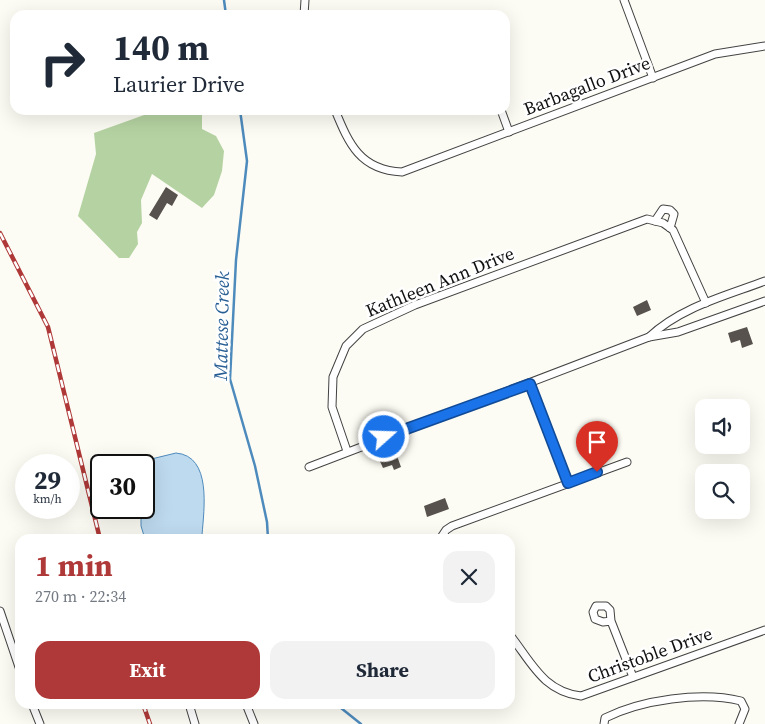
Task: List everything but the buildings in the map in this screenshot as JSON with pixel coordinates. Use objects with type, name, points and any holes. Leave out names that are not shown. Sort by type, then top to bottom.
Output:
[{"type":"street","points":[[624,0],[653,78]]},
{"type":"street","name":"Barbagallo Drive","points":[[338,115],[346,138],[355,151],[366,160],[392,171],[402,172],[715,54],[765,46]]},
{"type":"street","points":[[503,115],[509,132]]},
{"type":"street","name":"Kathleen Ann Drive","points":[[347,451],[332,407],[332,377],[346,346],[363,329],[415,305],[647,219],[655,221],[663,209],[670,210],[674,214],[670,228],[683,250],[706,304]]},
{"type":"street","points":[[655,221],[663,223],[670,228]]},
{"type":"street","points":[[649,337],[665,322],[685,311],[765,281]]},
{"type":"street","points":[[309,467],[649,337],[678,332],[765,302]]},
{"type":"street","points":[[530,384],[568,483]]},
{"type":"street","points":[[443,534],[452,526],[627,462]]},
{"type":"street","points":[[0,611],[15,655]]},
{"type":"street","points":[[611,621],[633,677]]},
{"type":"street","name":"Christoble Drive","points":[[515,641],[548,684],[564,694],[588,695],[765,630]]},
{"type":"street","points":[[604,724],[605,718],[617,712],[655,702],[684,698],[730,698],[741,701],[745,709],[739,724]]},
{"type":"street","points":[[34,709],[40,724]]},
{"type":"street","points":[[190,709],[195,724]]},
{"type":"street","points":[[248,709],[254,724]]},
{"type":"green space","points":[[144,115],[202,115],[202,129],[216,136],[224,151],[222,171],[214,195],[202,208],[152,174],[141,200],[142,223],[137,232],[138,244],[129,258],[119,258],[78,216],[96,154],[94,133]]},
{"type":"water","points":[[176,453],[188,456],[196,463],[201,473],[204,498],[202,534],[143,534],[141,519],[155,519],[155,458]]},
{"type":"waterway","name":"Mattese Creek","points":[[224,0],[225,10]]},
{"type":"waterway","name":"Mattese Creek","points":[[241,115],[247,161],[236,260],[230,379],[255,466],[267,522],[268,534]]},
{"type":"waterway","name":"Mattese Creek","points":[[342,709],[361,724]]},
{"type":"railway","points":[[0,233],[48,327],[99,534]]},
{"type":"railway","points":[[145,709],[150,724]]},
{"type":"route","points":[[384,437],[530,384],[568,483],[597,472]]}]
